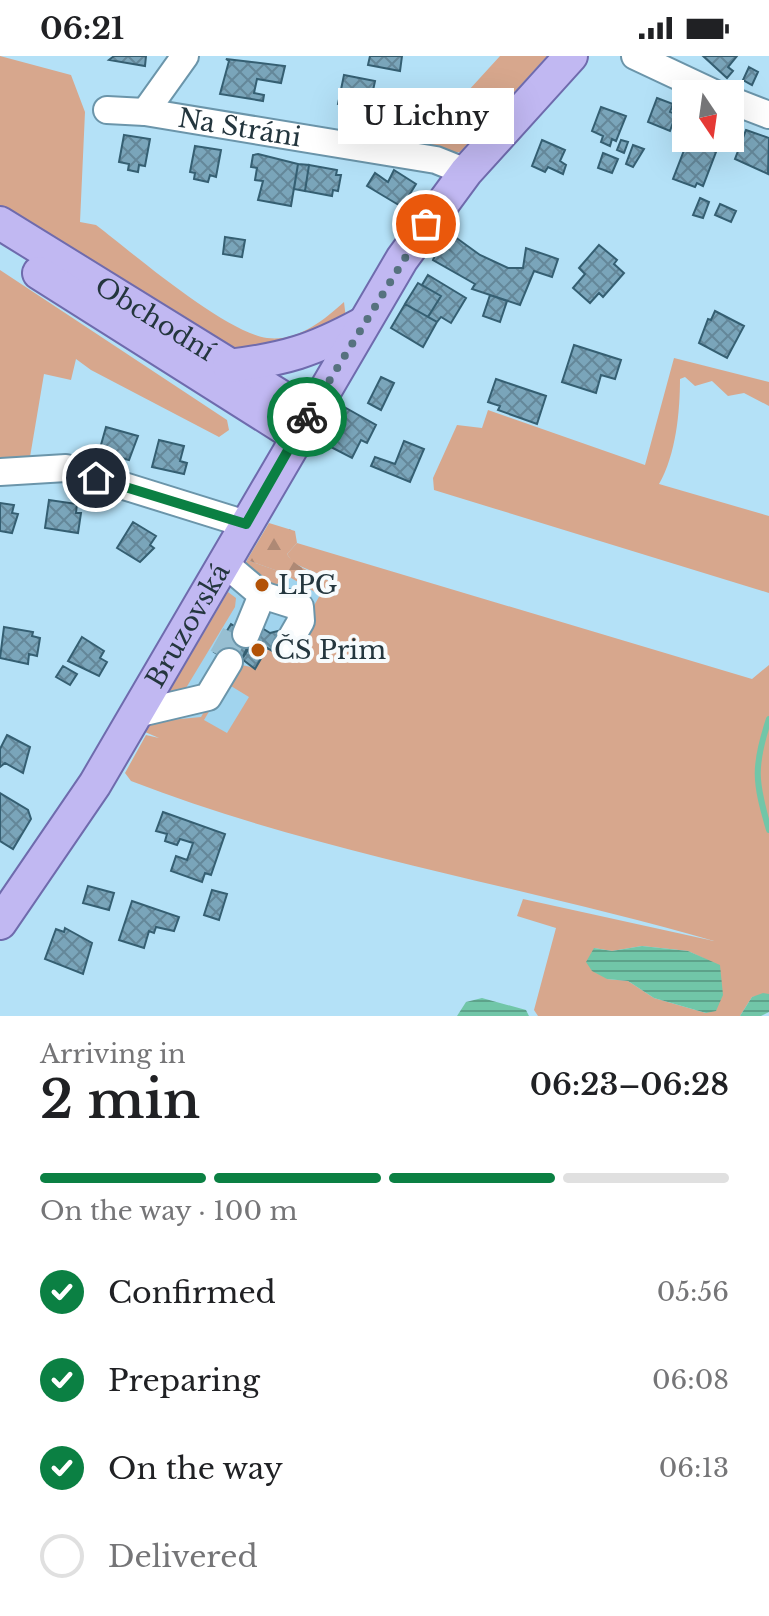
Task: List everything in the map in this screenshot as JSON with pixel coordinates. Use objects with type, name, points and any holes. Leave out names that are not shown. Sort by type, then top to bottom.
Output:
[{"type":"main road","name":"Bruzovská","points":[[0,923],[95,784],[362,324],[418,235],[466,172],[571,56]]},
{"type":"main road","name":"Obchodní","points":[[0,223],[229,366],[303,425]]},
{"type":"main road","name":"Obchodní","points":[[0,248],[235,400],[303,425]]},
{"type":"main road","points":[[229,366],[283,360],[316,348],[362,324]]},
{"type":"main road","name":"Obchodní","points":[[235,400],[261,442],[267,487]]},
{"type":"street","points":[[145,112],[185,56]]},
{"type":"street","points":[[635,56],[686,80]]},
{"type":"street","points":[[744,105],[769,115]]},
{"type":"street","name":"Na Stráni","points":[[107,110],[145,112],[436,160],[466,172]]},
{"type":"street","points":[[0,472],[66,468],[246,524]]},
{"type":"street","points":[[223,562],[256,592],[300,607],[301,621],[286,647]]},
{"type":"street","points":[[242,631],[256,592]]},
{"type":"street","points":[[136,714],[208,697],[226,659]]},
{"type":"shaded area","points":[[247,560],[329,589],[240,740],[150,722]]},
{"type":"shaded area","points":[[642,946],[688,951],[720,965],[723,995],[716,1011],[706,1013],[654,998],[628,981],[607,979],[592,971],[586,962],[594,948],[612,951]]},
{"type":"shaded area","points":[[769,994],[769,1012],[761,1016],[740,1016],[752,997]]},
{"type":"shaded area","points":[[482,998],[526,1010],[529,1016],[457,1016],[466,1002]]},
{"type":"green space","points":[[0,56],[71,75],[85,112],[80,222],[96,225],[179,290],[249,332],[267,338],[289,337],[318,323],[344,302],[346,319],[310,343],[238,353],[0,209]]},
{"type":"green space","points":[[500,56],[547,56],[460,152],[439,155],[426,137]]},
{"type":"green space","points":[[0,270],[227,420],[229,430],[219,437],[91,370],[76,359],[71,380],[44,374],[30,457],[0,458]]},
{"type":"green space","points":[[674,358],[769,382],[769,406],[744,393],[728,396],[712,381],[695,386],[685,377],[680,379],[673,446],[659,484],[769,516],[769,593],[434,490],[433,478],[457,425],[482,428],[488,410],[645,465]]},
{"type":"green space","points":[[269,523],[295,531],[297,543],[287,554],[297,565],[325,578],[337,588],[333,601],[326,603],[323,599],[328,589],[247,560]]},
{"type":"green space","points":[[297,543],[752,679],[769,665],[769,994],[752,997],[740,1016],[538,1016],[534,1010],[556,928],[517,916],[523,899],[714,941],[274,829],[131,781],[125,773],[146,735],[159,738],[145,732],[150,722],[201,717],[233,663],[255,668],[267,648],[286,655],[320,595],[286,575],[273,588],[264,585],[267,579],[263,577],[259,582],[245,565],[247,560],[329,589],[333,601],[330,579],[293,563],[287,554]],"holes":[[[226,683],[249,697],[227,733],[204,720]],[[642,946],[688,951],[703,958],[706,1013],[654,998],[628,981],[607,979],[594,948],[612,951]]]},
{"type":"green space","points":[[228,592],[236,598],[235,607],[186,688],[180,694],[172,695],[169,692]]},
{"type":"building","points":[[114,56],[146,56],[145,66],[109,60]]},
{"type":"building","points":[[370,56],[402,56],[400,71],[368,65]]},
{"type":"building","points":[[703,56],[737,56],[728,67],[733,71],[727,78]]},
{"type":"building","points":[[226,59],[285,66],[281,83],[257,79],[254,93],[264,95],[263,101],[220,94],[229,61]]},
{"type":"building","points":[[749,67],[758,72],[752,85],[743,80]]},
{"type":"building","points":[[344,75],[375,81],[368,114],[368,110],[352,107],[350,110],[351,107],[338,104]]},
{"type":"building","points":[[657,98],[672,104],[670,131],[648,122]]},
{"type":"building","points":[[601,107],[626,116],[616,141],[612,139],[610,146],[601,142],[603,136],[592,131]]},
{"type":"building","points":[[746,130],[769,138],[768,174],[735,159],[738,152],[744,152]]},
{"type":"building","points":[[124,135],[150,139],[145,166],[139,165],[138,172],[128,170],[129,164],[119,162]]},
{"type":"building","points":[[542,140],[565,150],[560,161],[566,165],[563,174],[548,167],[545,172],[532,166]]},
{"type":"building","points":[[621,140],[628,142],[624,153],[617,150]]},
{"type":"building","points":[[633,145],[644,149],[633,167],[626,164]]},
{"type":"building","points":[[195,146],[221,150],[216,177],[210,175],[208,182],[194,179],[195,173],[190,172]]},
{"type":"building","points":[[683,152],[716,152],[703,186],[697,183],[695,187],[673,179]]},
{"type":"building","points":[[603,153],[618,159],[612,173],[598,168]]},
{"type":"building","points":[[253,155],[298,164],[291,206],[258,200],[263,181],[255,180],[257,168],[251,167]]},
{"type":"building","points":[[298,164],[309,165],[305,191],[294,189]]},
{"type":"building","points":[[309,165],[337,170],[336,175],[341,175],[338,191],[333,190],[332,196],[305,191]]},
{"type":"building","points":[[394,170],[416,184],[402,207],[367,186],[375,173],[388,182]]},
{"type":"building","points":[[700,198],[709,202],[703,218],[693,215]]},
{"type":"building","points":[[720,204],[736,211],[731,222],[715,215]]},
{"type":"building","points":[[451,234],[480,255],[508,268],[523,268],[526,248],[558,259],[552,277],[534,271],[520,305],[472,289],[475,284],[433,260],[440,243],[443,246]]},
{"type":"building","points":[[225,237],[245,240],[242,257],[223,254]]},
{"type":"building","points":[[599,245],[617,260],[614,264],[624,273],[603,297],[599,293],[590,303],[573,288],[585,274],[579,268]]},
{"type":"building","points":[[428,275],[466,298],[451,323],[441,317],[437,322],[428,317],[441,296],[422,285]]},
{"type":"building","points":[[418,283],[441,296],[428,317],[405,304]]},
{"type":"building","points":[[490,295],[507,301],[500,322],[483,316]]},
{"type":"building","points":[[405,304],[437,322],[423,347],[391,328]]},
{"type":"building","points":[[715,311],[744,326],[727,358],[699,343],[708,319],[711,320]]},
{"type":"building","points":[[574,345],[621,360],[615,379],[601,375],[596,393],[562,382]]},
{"type":"building","points":[[381,377],[394,383],[381,410],[368,403]]},
{"type":"building","points":[[496,379],[546,396],[537,424],[498,410],[500,406],[488,402]]},
{"type":"building","points":[[346,408],[376,425],[367,443],[361,440],[352,458],[327,445]]},
{"type":"building","points":[[106,427],[138,436],[129,460],[99,452]]},
{"type":"building","points":[[159,440],[184,446],[180,461],[187,463],[184,474],[152,467]]},
{"type":"building","points":[[404,441],[424,449],[410,482],[371,466],[375,457],[395,464]]},
{"type":"building","points":[[49,500],[77,504],[76,513],[81,513],[78,533],[45,528]]},
{"type":"building","points":[[0,503],[14,505],[12,513],[18,514],[12,533],[0,531]]},
{"type":"building","points":[[133,522],[156,536],[150,545],[154,548],[140,562],[117,548]]},
{"type":"building","points":[[231,624],[256,639],[249,644],[238,667],[214,652]]},
{"type":"building","points":[[4,627],[33,632],[32,636],[40,638],[37,656],[29,654],[28,664],[0,658]]},
{"type":"building","name":"ČS Prim","points":[[262,628],[270,633],[282,630],[284,658],[267,648],[255,669],[242,659]]},
{"type":"building","points":[[82,637],[104,651],[100,658],[107,662],[99,676],[68,661]]},
{"type":"building","points":[[63,666],[77,674],[70,685],[56,677]]},
{"type":"building","points":[[7,735],[30,747],[23,773],[5,763],[0,767],[0,749]]},
{"type":"building","points":[[0,793],[28,810],[31,819],[13,849],[0,841]]},
{"type":"building","points":[[163,812],[225,834],[211,875],[205,873],[202,882],[171,871],[176,856],[187,860],[193,843],[180,839],[177,845],[165,841],[167,834],[156,831]]},
{"type":"building","points":[[88,886],[114,893],[109,910],[83,903]]},
{"type":"building","points":[[212,890],[227,894],[219,920],[204,915]]},
{"type":"building","points":[[132,901],[179,917],[174,931],[156,927],[154,933],[149,931],[144,948],[119,940]]},
{"type":"building","points":[[65,928],[92,943],[83,974],[45,959],[56,929],[64,932]]},
{"type":"waterway","points":[[769,719],[758,763],[761,799],[769,830]]},
{"type":"tunnel","points":[[222,657],[238,628]]},
{"type":"way so far","points":[[307,417],[426,224]]},
{"type":"place","name":"U Lichny","points":[[426,224]]},
{"type":"place","name":"LPG","points":[[262,585]]},
{"type":"place","name":"ČS Prim","points":[[258,650]]},
{"type":"route","points":[[96,478],[246,524],[307,417]]}]
